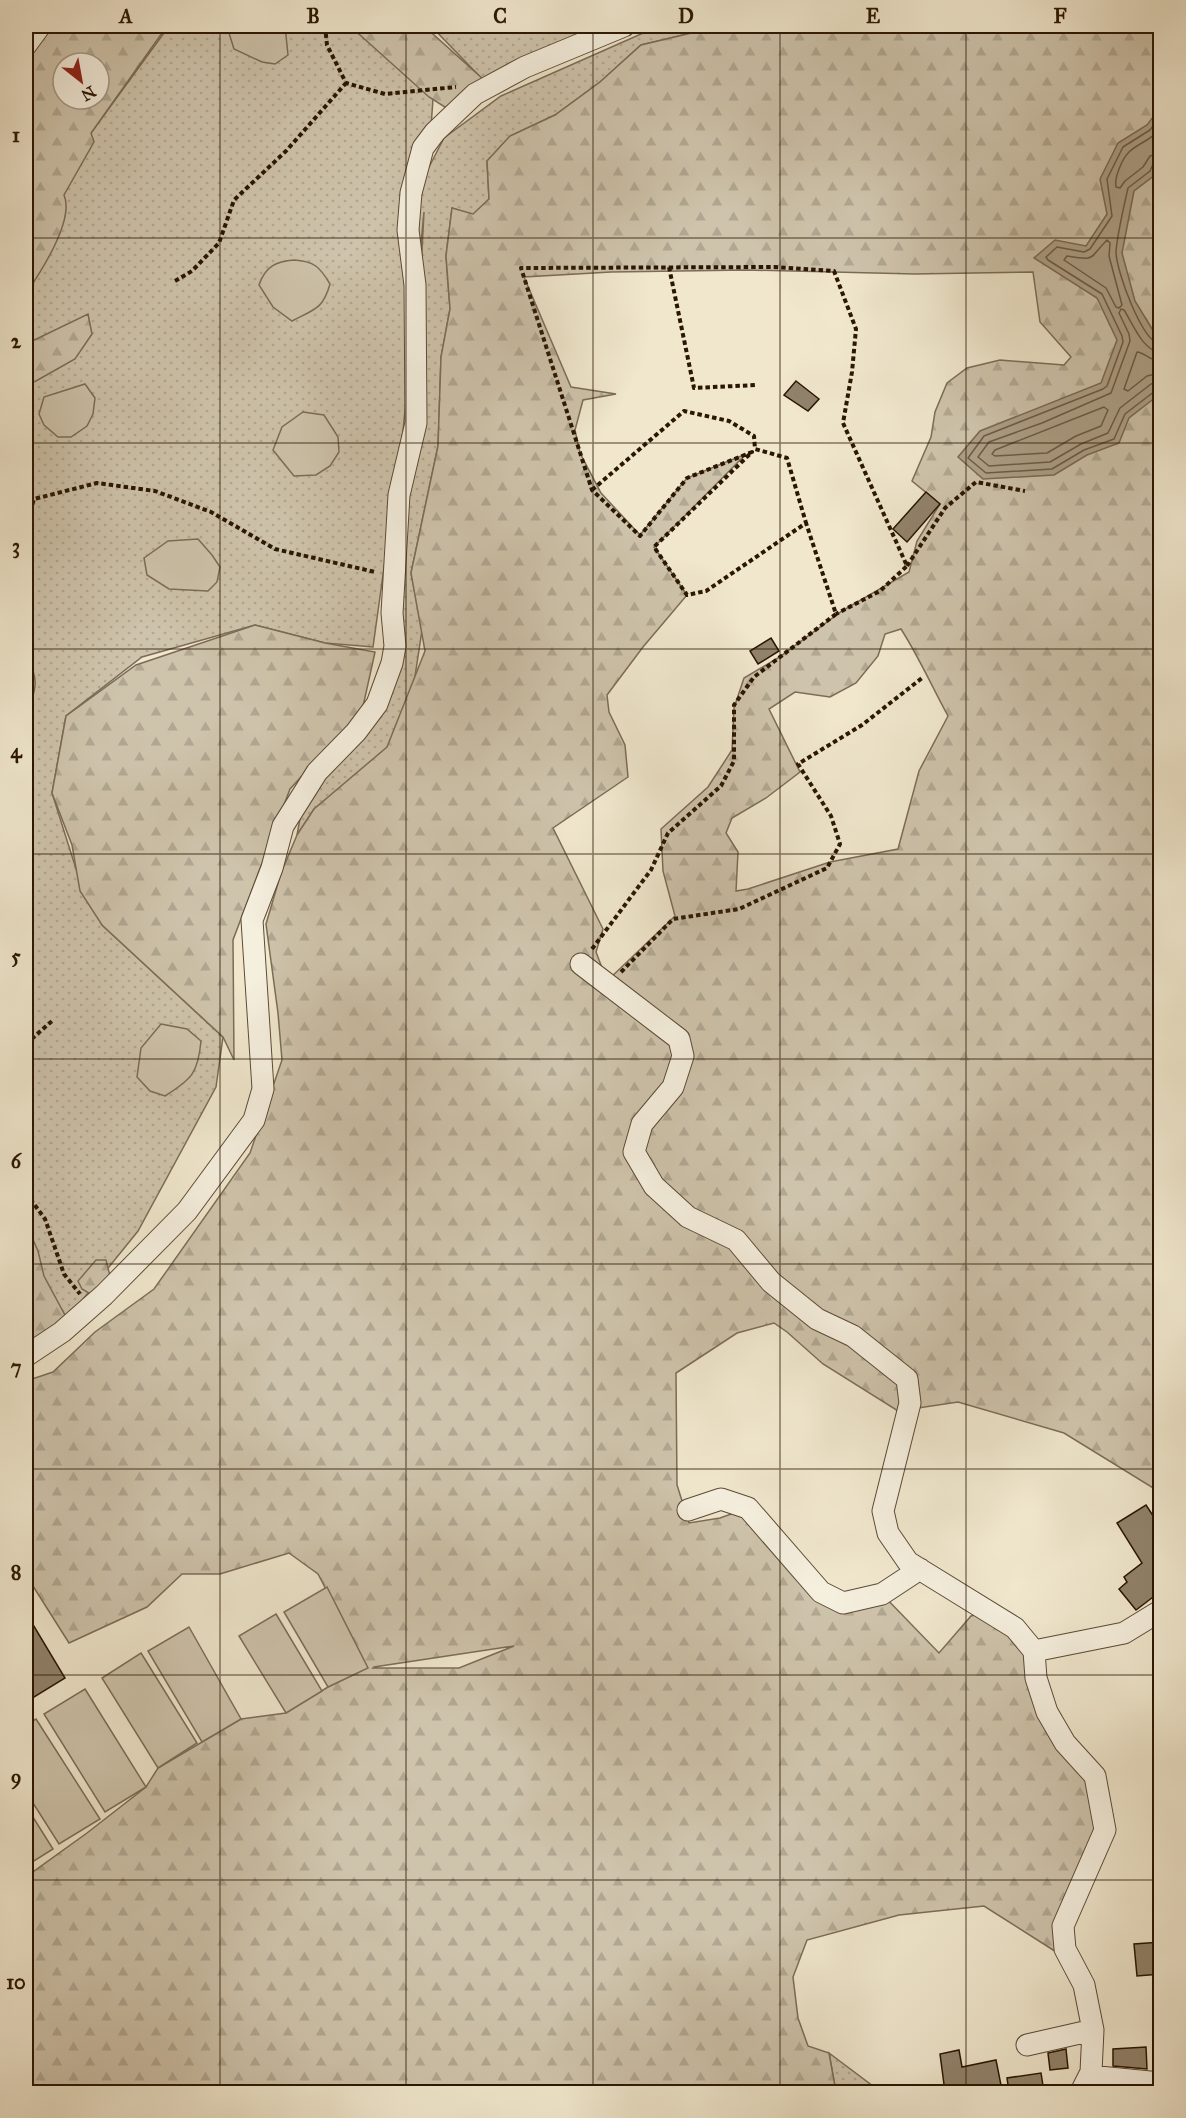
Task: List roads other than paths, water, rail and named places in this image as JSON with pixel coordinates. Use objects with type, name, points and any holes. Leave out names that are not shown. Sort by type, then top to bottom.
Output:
[{"type":"street","points":[[26,45],[40,26]]},
{"type":"street","points":[[26,1356],[62,1332],[91,1306],[187,1211],[254,1120],[263,1089],[252,920],[272,868],[283,826],[317,772],[356,732],[376,704],[392,663],[395,646],[392,613],[399,495],[416,423],[415,285],[408,230],[411,193],[423,148],[435,132],[475,94],[525,67],[624,26]]},
{"type":"street","points":[[581,964],[679,1039],[682,1056],[673,1087],[642,1124],[634,1152],[654,1186],[688,1217],[736,1240],[771,1282],[817,1319],[853,1336],[907,1379],[910,1403],[883,1511],[888,1533],[908,1562],[1015,1628],[1034,1651],[1036,1678],[1047,1712],[1065,1743],[1095,1776],[1105,1830],[1063,1926],[1065,1949],[1084,1985],[1093,2030],[1091,2072],[1085,2084],[1161,2083]]},
{"type":"street","points":[[688,1510],[721,1499],[748,1508],[820,1592],[843,1603],[882,1593],[920,1569]]},
{"type":"street","points":[[1034,1651],[1124,1633],[1161,1611]]},
{"type":"street","points":[[1027,2045],[1093,2030]]},
{"type":"water","points":[[1160,108],[1160,158],[1155,175],[1134,191],[1122,253],[1135,301],[1160,342],[1160,394],[1129,418],[1119,443],[1087,455],[1054,475],[983,479],[958,457],[980,431],[1101,383],[1117,340],[1097,298],[1034,258],[1055,240],[1086,246],[1107,214],[1100,179],[1118,143],[1147,125]]}]
